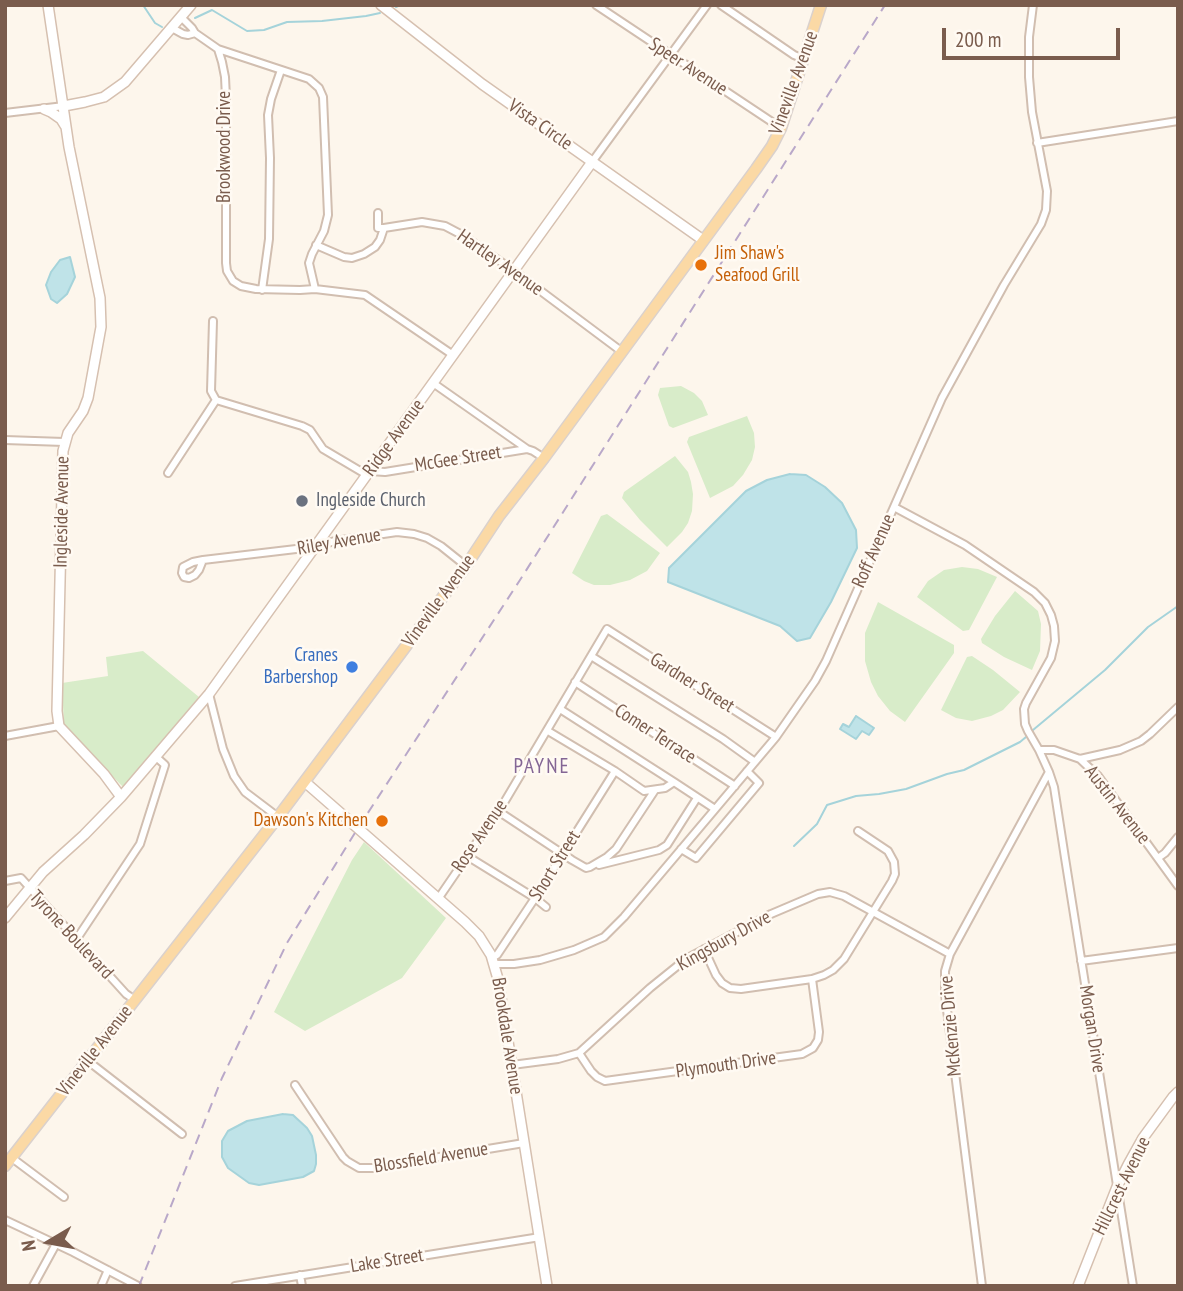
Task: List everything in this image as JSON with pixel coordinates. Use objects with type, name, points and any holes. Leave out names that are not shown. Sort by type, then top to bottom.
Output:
[{"type":"main road","name":"Vineville Avenue","points":[[7,1163],[305,782],[466,566],[499,516],[766,153],[781,128],[821,5]]},
{"type":"street","name":"Ingleside Avenue","points":[[48,5],[66,128],[100,298],[101,327],[88,398],[62,451],[57,711],[59,726]]},
{"type":"street","points":[[5,113],[64,106],[104,97],[125,82],[191,5]]},
{"type":"street","name":"Vista Circle","points":[[381,5],[482,84],[703,240]]},
{"type":"street","name":"Speer Avenue","points":[[596,5],[781,128]]},
{"type":"street","name":"Ridge Avenue","points":[[5,918],[43,873],[121,797],[209,694],[707,5]]},
{"type":"street","points":[[721,5],[804,60]]},
{"type":"street","name":"Roff Avenue","points":[[493,961],[523,964],[574,950],[604,937],[624,917],[776,737],[821,670],[942,398],[1041,224],[1046,210],[1047,191],[1028,78],[1033,5]]},
{"type":"street","points":[[181,17],[195,33],[218,50],[309,79],[319,88],[323,97],[328,215],[324,231],[309,263],[315,289]]},
{"type":"street","points":[[172,27],[183,34],[195,33]]},
{"type":"street","name":"Brookwood Drive","points":[[218,50],[225,77],[225,256],[228,274],[242,286],[262,290]]},
{"type":"street","points":[[281,70],[268,115],[269,239],[262,290],[315,289],[365,295],[453,355]]},
{"type":"street","points":[[44,109],[61,119],[66,128]]},
{"type":"street","points":[[1037,143],[1178,121]]},
{"type":"street","points":[[316,245],[344,257],[352,258],[364,254],[380,240],[384,228],[378,228],[378,213]]},
{"type":"street","name":"Hartley Avenue","points":[[384,228],[422,222],[445,226],[514,271],[621,351]]},
{"type":"street","points":[[213,321],[211,391],[216,400],[302,426],[310,430],[323,449],[368,473]]},
{"type":"street","points":[[433,383],[527,449]]},
{"type":"street","points":[[168,473],[216,400]]},
{"type":"street","points":[[5,440],[64,443]]},
{"type":"street","name":"McGee Street","points":[[368,473],[527,449],[544,458]]},
{"type":"street","points":[[894,507],[965,545],[1034,592],[1045,603],[1054,626],[1053,649],[1051,658],[1024,709],[1025,724],[1049,772]]},
{"type":"street","name":"Riley Avenue","points":[[203,560],[313,547],[335,541],[393,533],[427,538],[466,566]]},
{"type":"street","name":"Gardner Street","points":[[607,629],[776,737]]},
{"type":"street","name":"Rose Avenue","points":[[438,899],[498,811],[607,629]]},
{"type":"street","points":[[591,656],[755,762]]},
{"type":"street","name":"Comer Terrace","points":[[575,682],[735,786]]},
{"type":"street","points":[[209,694],[223,750],[234,776],[245,792],[278,817]]},
{"type":"street","points":[[1040,750],[1054,750],[1080,759],[1120,750],[1141,741],[1178,708]]},
{"type":"street","points":[[560,709],[715,809]]},
{"type":"street","points":[[5,736],[59,726],[104,774],[121,797]]},
{"type":"street","points":[[548,731],[644,791],[665,788],[674,782]]},
{"type":"street","points":[[76,940],[140,844],[165,765],[155,756]]},
{"type":"street","name":"Austin Avenue","points":[[1080,759],[1098,776],[1178,886]]},
{"type":"street","name":"Short Street","points":[[493,961],[615,771]]},
{"type":"street","points":[[681,849],[696,858],[759,783],[747,771]]},
{"type":"street","name":"McKenzie Drive","points":[[982,1286],[945,994],[945,971],[950,954],[1049,772]]},
{"type":"street","name":"Morgan Drive","points":[[1049,772],[1054,787],[1133,1286]]},
{"type":"street","name":"Brookdale Avenue","points":[[305,782],[479,936],[493,961],[547,1286]]},
{"type":"street","points":[[590,867],[616,849],[655,790]]},
{"type":"street","points":[[498,811],[590,867],[659,850],[667,845],[697,798]]},
{"type":"street","points":[[704,948],[716,975],[730,988],[741,989],[812,979],[824,975],[840,964],[895,874],[894,862],[885,848],[858,831]]},
{"type":"street","points":[[1158,858],[1178,837]]},
{"type":"street","points":[[467,856],[545,907]]},
{"type":"street","name":"Tyrone Boulevard","points":[[5,881],[21,878],[126,994],[135,1000]]},
{"type":"street","name":"Kingsbury Drive","points":[[512,1065],[558,1059],[579,1053],[674,967],[704,948],[771,914],[818,894],[837,894],[950,954]]},
{"type":"street","points":[[1082,961],[1178,948]]},
{"type":"street","name":"Plymouth Drive","points":[[579,1053],[591,1071],[605,1081],[802,1054],[813,1048],[818,1040],[812,979]]},
{"type":"street","points":[[88,1061],[182,1134]]},
{"type":"street","name":"Blossfield Avenue","points":[[295,1085],[343,1157],[359,1168],[524,1143]]},
{"type":"street","name":"Hillcrest Avenue","points":[[1078,1286],[1117,1187],[1143,1138],[1178,1092]]},
{"type":"street","points":[[7,1163],[64,1198]]},
{"type":"street","points":[[5,1220],[138,1286]]},
{"type":"street","name":"Lake Street","points":[[235,1286],[540,1237]]},
{"type":"street","points":[[33,1286],[56,1244]]},
{"type":"street","points":[[101,1286],[108,1270]]},
{"type":"street","points":[[300,1275],[302,1286]]},
{"type":"green space","points":[[681,386],[702,401],[708,415],[673,428],[669,426],[658,395],[660,388]]},
{"type":"green space","points":[[747,416],[754,433],[752,460],[733,486],[710,498],[687,442],[689,437]]},
{"type":"green space","points":[[675,456],[688,472],[693,494],[692,511],[682,532],[667,547],[622,498],[624,492]]},
{"type":"green space","points":[[607,514],[660,553],[647,571],[630,580],[610,585],[594,585],[572,573],[601,516]]},
{"type":"green space","points":[[962,567],[978,569],[997,577],[969,630],[963,631],[917,597],[928,581],[944,570]]},
{"type":"green space","points":[[1015,591],[1038,611],[1041,624],[1040,651],[1032,670],[1004,657],[982,643],[981,639]]},
{"type":"green space","points":[[878,602],[954,645],[954,653],[905,722],[890,711],[878,696],[865,661],[865,633]]},
{"type":"green space","points":[[143,651],[199,697],[123,787],[64,727],[62,683],[108,676],[106,657]]},
{"type":"green space","points":[[972,656],[1020,692],[1003,710],[972,721],[956,718],[941,710],[967,657]]},
{"type":"green space","points":[[364,842],[446,918],[402,978],[305,1031],[274,1012],[352,860]]},
{"type":"water","points":[[70,257],[75,277],[67,294],[57,303],[51,299],[46,285],[60,260]]},
{"type":"water","points":[[790,474],[806,475],[825,487],[842,503],[856,530],[857,548],[810,638],[797,641],[780,626],[668,582],[669,568],[746,491],[767,480]]},
{"type":"water","points":[[856,716],[874,728],[869,735],[862,731],[856,739],[840,729],[843,724],[849,727]]},
{"type":"water","points":[[283,1114],[293,1115],[312,1136],[316,1155],[314,1171],[303,1177],[259,1185],[249,1183],[228,1168],[222,1157],[222,1141],[228,1131],[247,1121]]},
{"type":"waterway","points":[[143,5],[155,23],[162,27]]},
{"type":"waterway","points":[[396,7],[400,5]]},
{"type":"waterway","points":[[195,18],[212,10],[247,31],[264,30],[287,22],[322,21],[380,13]]},
{"type":"waterway","points":[[1033,730],[1105,670],[1148,627],[1178,606]]},
{"type":"waterway","points":[[794,846],[817,824],[827,805],[856,796],[906,789],[964,770],[1026,737]]},
{"type":"railway","points":[[139,1286],[222,1078],[287,943],[885,5]]},
{"type":"place","name":"Jim Shaw's Seafood Grill","points":[[701,265]]},
{"type":"place","name":"Ingleside Church","points":[[302,501]]},
{"type":"place","name":"Cranes Barbershop","points":[[352,667]]},
{"type":"place","name":"Dawson's Kitchen","points":[[382,821]]},
{"type":"district","name":"PAYNE","points":[[542,767]]}]
